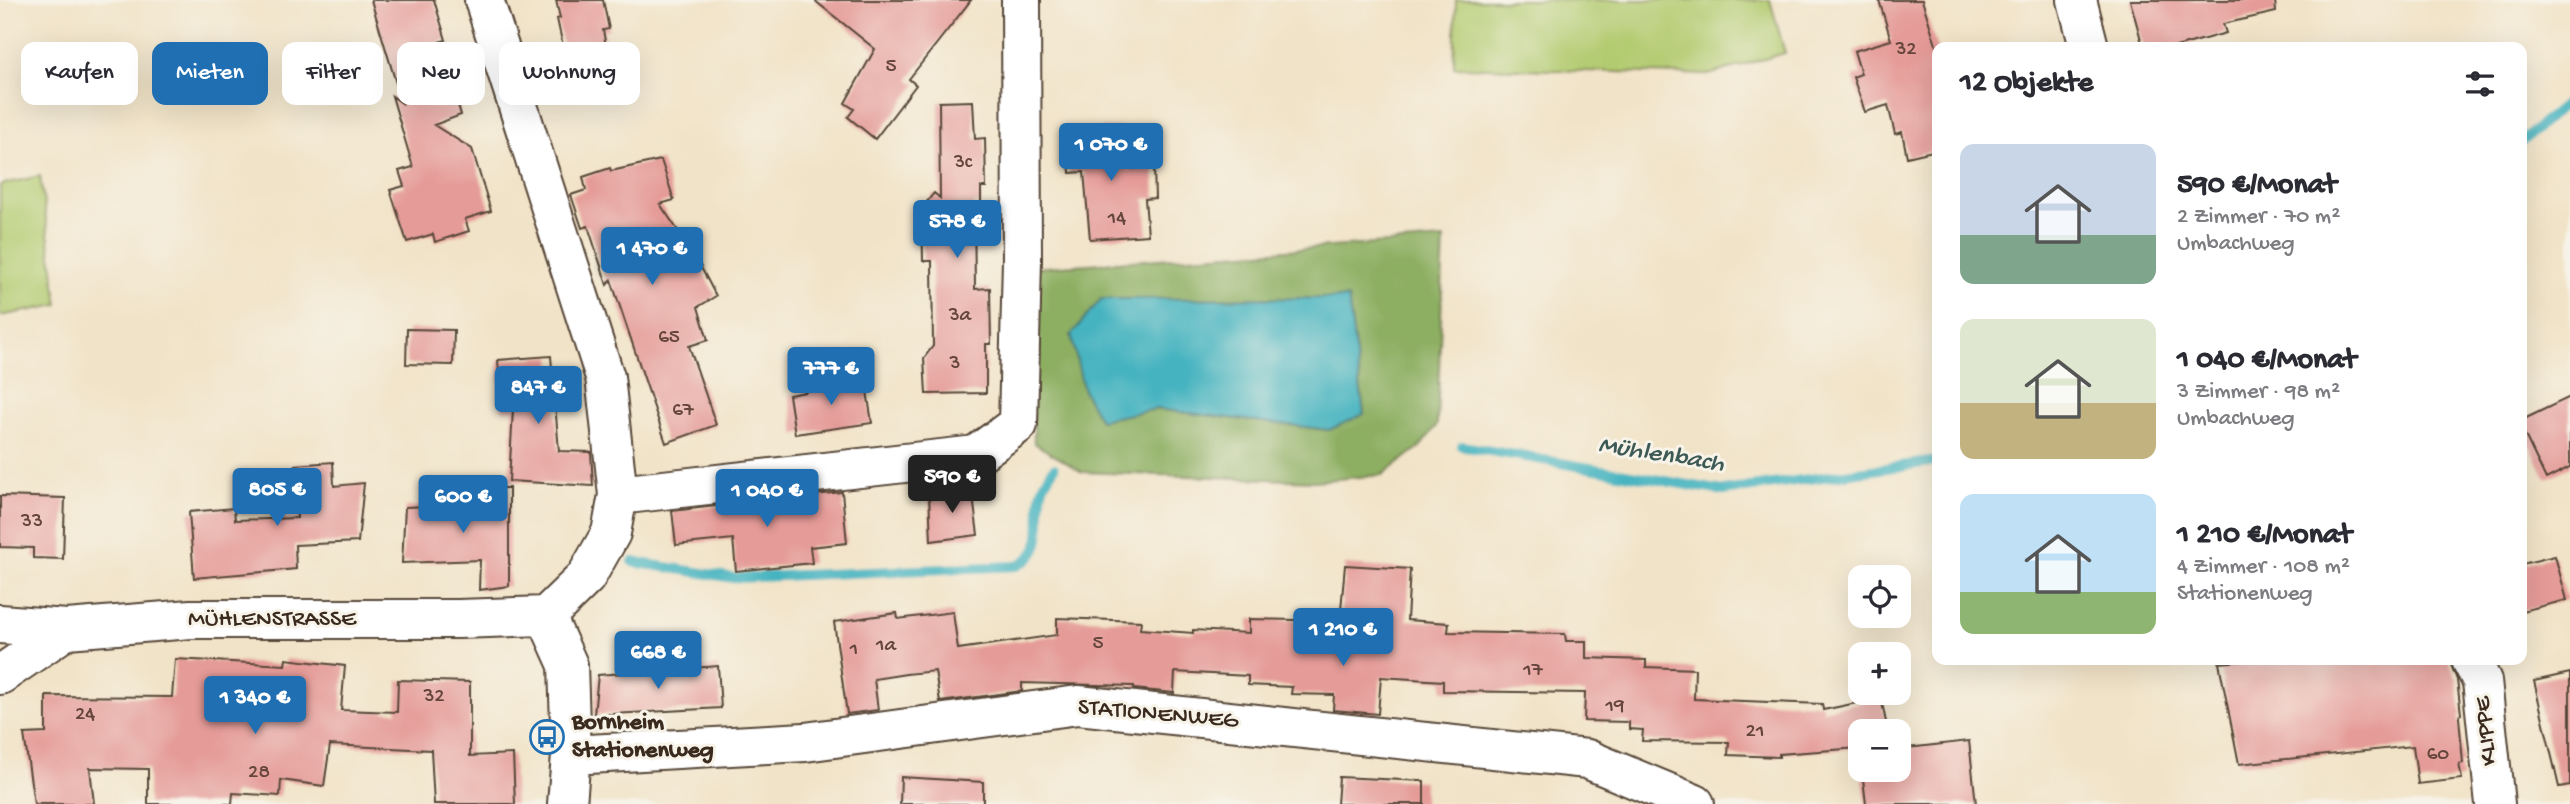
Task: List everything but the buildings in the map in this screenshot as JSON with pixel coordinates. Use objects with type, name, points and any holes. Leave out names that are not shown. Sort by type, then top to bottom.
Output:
[{"type":"street","points":[[484,0],[605,377],[618,495],[611,533],[586,578],[545,616],[568,665],[571,755],[567,804]]},
{"type":"street","points":[[618,495],[976,455],[1018,424],[1022,260],[1021,0]]},
{"type":"street","points":[[2077,0],[2089,42]]},
{"type":"street","name":"MÜHLENSTRASSE","points":[[0,624],[67,629],[191,619],[458,620],[545,616]]},
{"type":"street","points":[[0,675],[67,629]]},
{"type":"street","name":"KLIPPE","points":[[2474,665],[2482,681],[2495,804]]},
{"type":"street","name":"STATIONENWEG","points":[[571,755],[805,742],[1078,705],[1587,759],[1695,804]]},
{"type":"green space","points":[[1456,0],[1770,0],[1785,53],[1708,75],[1454,67]]},
{"type":"green space","points":[[40,176],[58,305],[0,316],[0,185]]},
{"type":"green space","points":[[1444,239],[1437,425],[1420,447],[1382,475],[1314,481],[1082,472],[1034,443],[1032,268]],"holes":[[[1348,298],[1364,413],[1329,430],[1156,409],[1100,420],[1084,392]]]},
{"type":"water","points":[[1348,298],[1364,414],[1329,430],[1156,409],[1100,420],[1084,392],[1071,335],[1101,299]]},
{"type":"waterway","name":"Mühlenbach","points":[[2527,137],[2570,100]]},
{"type":"waterway","name":"Mühlenbach","points":[[1462,446],[1723,491],[1932,462]]},
{"type":"waterway","name":"Mühlenbach","points":[[633,562],[734,578],[1016,566],[1027,560],[1038,542],[1040,498],[1054,468]]},
{"type":"place","name":"Bornheim Stationenweg","points":[[547,737]]}]
